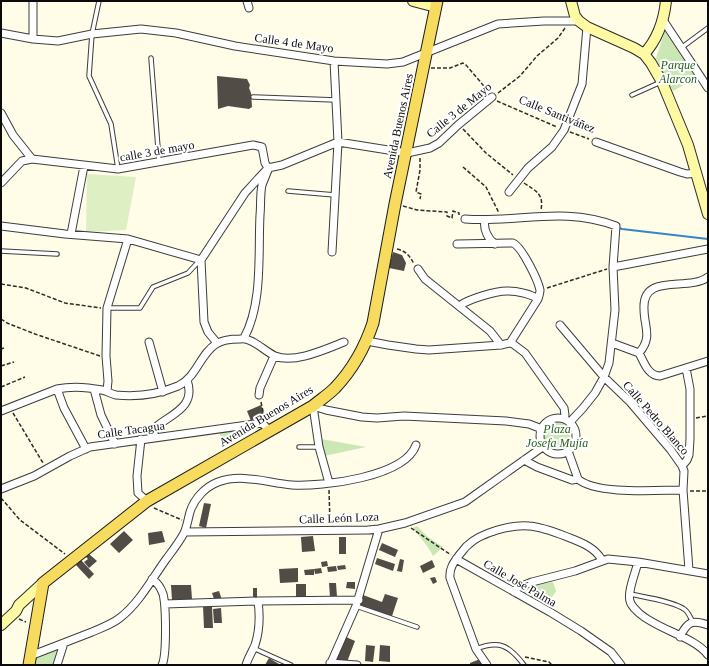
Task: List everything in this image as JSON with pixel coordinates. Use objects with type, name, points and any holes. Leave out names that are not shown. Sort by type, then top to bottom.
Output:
[{"type":"main road","points":[[413,1],[437,4]]},
{"type":"main road","points":[[571,1],[575,16],[583,24],[634,48],[644,54],[652,62],[662,82],[688,145],[708,214]]},
{"type":"main road","points":[[644,54],[654,39],[663,20],[666,1]]},
{"type":"main road","name":"Avenida Buenos Aires","points":[[1,625],[12,606],[19,604],[43,583],[147,501],[266,426],[313,406],[335,388],[352,366],[367,341],[373,323],[395,204],[407,153],[437,4]]},
{"type":"main road","points":[[29,661],[43,583]]},
{"type":"street","points":[[33,1],[33,39]]},
{"type":"street","name":"Calle 4 de Mayo","points":[[1,33],[33,39],[58,41],[92,34],[141,29],[176,32],[235,46],[334,61],[387,64],[404,62],[498,24],[567,20],[583,24]]},
{"type":"street","points":[[663,20],[708,88]]},
{"type":"street","points":[[509,192],[528,168],[552,147],[564,130],[582,84],[583,24]]},
{"type":"street","points":[[332,252],[338,142],[334,61]]},
{"type":"street","name":"Calle 3 de Mayo","points":[[338,142],[407,153],[430,148],[439,143],[492,96]]},
{"type":"street","points":[[1,113],[13,135],[32,159],[22,161],[1,183]]},
{"type":"street","points":[[217,343],[208,332],[204,322],[201,260],[245,193],[268,168],[282,165],[338,142]]},
{"type":"street","name":"Calle Santiváñez","points":[[596,142],[680,172],[696,174]]},
{"type":"street","name":"calle 3 de mayo","points":[[32,159],[118,169],[256,145],[262,147],[265,163],[268,168]]},
{"type":"street","points":[[71,234],[84,166]]},
{"type":"street","points":[[244,338],[250,324],[256,298],[259,269],[261,195],[262,185],[268,168]]},
{"type":"street","points":[[367,341],[429,350],[502,345],[510,343],[517,346],[525,353],[564,408],[567,420],[573,426],[576,437],[572,447],[568,451],[557,454],[552,452],[544,446],[541,440],[542,428],[548,421],[553,419],[567,420],[583,408],[595,393],[604,377],[612,343],[615,310],[613,267],[616,226],[600,220],[575,216],[540,216],[485,220],[465,219]]},
{"type":"street","points":[[485,220],[484,224],[488,237],[495,244]]},
{"type":"street","points":[[1,226],[128,239],[201,260]]},
{"type":"street","points":[[107,391],[107,308],[128,239]]},
{"type":"street","points":[[457,244],[513,243],[519,246],[526,258],[540,291],[538,299],[510,343]]},
{"type":"street","points":[[613,267],[708,249]]},
{"type":"street","points":[[418,269],[425,279],[490,331],[502,345]]},
{"type":"street","points":[[639,353],[646,342],[647,336],[644,310],[644,297],[647,292],[653,288],[697,283],[708,278]]},
{"type":"street","points":[[459,306],[468,301],[507,291],[533,296],[538,299]]},
{"type":"street","name":"Calle Pedro Blanco","points":[[560,325],[604,377],[635,408],[670,449],[682,466],[684,471],[683,490],[689,570]]},
{"type":"street","points":[[1,411],[57,389],[71,387],[107,391],[113,394],[122,395],[163,392],[184,383],[192,375],[203,358],[217,343],[244,338],[274,356],[284,358],[303,356],[344,342]]},
{"type":"street","points":[[149,342],[163,392]]},
{"type":"street","points":[[612,343],[639,353],[649,372],[656,376],[708,361]]},
{"type":"street","points":[[259,395],[260,388],[274,356]]},
{"type":"street","points":[[682,466],[688,460],[689,455],[691,418],[690,389],[686,368]]},
{"type":"street","points":[[154,438],[154,429],[182,408],[188,401],[190,390],[187,380]]},
{"type":"street","points":[[57,389],[64,408],[86,449]]},
{"type":"street","points":[[94,389],[101,415],[116,444]]},
{"type":"street","points":[[329,483],[319,447],[313,406],[362,417],[377,418],[404,416],[512,422],[529,424],[542,428]]},
{"type":"street","name":"Calle Tacagua","points":[[1,489],[34,476],[46,468],[86,449],[140,439],[266,426]]},
{"type":"street","points":[[140,439],[137,476],[138,493],[147,501]]},
{"type":"street","points":[[29,661],[64,643],[108,625],[120,618],[140,596],[185,532],[190,511],[200,494],[218,482],[240,479],[294,485],[329,483],[373,475],[390,469],[408,458],[415,449],[416,445]]},
{"type":"street","name":"Calle León Loza","points":[[185,532],[379,529],[405,523],[465,502],[501,478],[544,446]]},
{"type":"street","points":[[568,451],[578,479],[588,486],[608,489],[683,490]]},
{"type":"street","points":[[524,460],[537,467],[572,480],[578,479]]},
{"type":"street","points":[[487,665],[476,649],[450,578],[450,569],[456,559],[469,544],[489,533],[521,526],[540,528],[581,543],[595,552],[602,560]]},
{"type":"street","points":[[357,665],[330,664],[358,603],[379,529]]},
{"type":"street","name":"Calle José Palma","points":[[456,559],[550,612],[599,643],[610,652],[621,665]]},
{"type":"street","points":[[514,592],[517,588],[532,582],[575,571],[608,559],[638,562],[708,574]]},
{"type":"street","points":[[638,562],[630,594],[630,601],[632,605],[644,617],[654,624],[699,646],[708,655]]},
{"type":"street","points":[[152,579],[161,588],[164,604],[166,648],[162,665]]},
{"type":"street","points":[[164,604],[258,601],[358,603]]},
{"type":"street","points":[[246,665],[258,631],[260,616],[258,601]]},
{"type":"street","points":[[680,637],[686,627],[692,622],[699,622],[708,625]]},
{"type":"street","points":[[57,665],[64,643]]},
{"type":"lane","points":[[99,1],[92,34],[89,76],[111,124],[118,169]]},
{"type":"lane","points":[[681,48],[708,28]]},
{"type":"lane","points":[[151,58],[159,162]]},
{"type":"lane","points":[[632,95],[662,82]]},
{"type":"lane","points":[[253,97],[336,100]]},
{"type":"lane","points":[[288,191],[336,195]]},
{"type":"lane","points":[[1,251],[57,254]]},
{"type":"lane","points":[[107,308],[140,308],[154,287],[188,272],[201,260]]},
{"type":"lane","points":[[299,446],[319,447]]},
{"type":"lane","points":[[630,594],[684,608],[688,612],[692,622]]},
{"type":"lane","points":[[358,603],[417,627]]},
{"type":"lane","points":[[476,649],[498,644],[506,647],[517,656],[524,665]]},
{"type":"lane","points":[[253,648],[291,665]]},
{"type":"path","name":"Calle 3 de Mayo","points":[[492,96],[520,76],[537,56],[555,42],[565,28],[567,20]]},
{"type":"path","name":"Calle Santiváñez","points":[[423,68],[450,68],[463,63],[492,96],[501,103],[596,142]]},
{"type":"path","points":[[458,125],[486,153],[518,180],[540,194],[542,199],[540,216]]},
{"type":"path","points":[[419,150],[420,162],[416,192],[421,194],[420,199]]},
{"type":"path","points":[[463,167],[486,186],[502,218]]},
{"type":"path","points":[[395,204],[417,210],[447,212],[447,216],[452,218],[453,211],[459,213],[458,218],[465,219]]},
{"type":"path","points":[[387,247],[403,251],[410,257],[418,269]]},
{"type":"path","points":[[540,291],[613,267]]},
{"type":"path","points":[[1,284],[26,288],[65,303],[107,308]]},
{"type":"path","points":[[1,319],[7,323],[35,334],[94,354],[106,356]]},
{"type":"path","points":[[1,366],[14,362]]},
{"type":"path","points":[[1,387],[25,377]]},
{"type":"path","points":[[259,395],[266,426]]},
{"type":"path","points":[[10,408],[46,468]]},
{"type":"path","points":[[691,418],[708,416]]},
{"type":"path","points":[[329,483],[330,530]]},
{"type":"path","points":[[683,490],[708,491]]},
{"type":"path","points":[[1,498],[20,520],[72,560]]},
{"type":"path","points":[[147,501],[160,511],[188,522]]},
{"type":"path","points":[[405,523],[456,559]]},
{"type":"path","points":[[6,616],[35,626]]},
{"type":"path","points":[[517,656],[542,660],[549,662],[552,665]]},
{"type":"green space","name":"Parque Alarcon","points":[[665,31],[696,78],[673,91],[656,58]]},
{"type":"green space","points":[[87,174],[136,177],[126,230],[86,232]]},
{"type":"green space","name":"Plaza Josefa Mujía","points":[[557,422],[566,426],[570,435],[566,444],[557,448],[548,444],[544,435],[548,426]]},
{"type":"green space","points":[[244,427],[248,433],[224,444],[218,430]]},
{"type":"green space","points":[[321,439],[366,447],[324,456]]},
{"type":"green space","points":[[417,526],[428,537],[443,547],[433,556],[413,528]]},
{"type":"green space","points":[[553,582],[556,591],[545,608],[522,593],[527,587]]},
{"type":"green space","points":[[60,648],[55,665],[32,665],[33,658]]},
{"type":"building","points":[[217,76],[247,79],[250,85],[249,88],[252,107],[249,109],[228,106],[218,109]]},
{"type":"building","points":[[393,252],[402,255],[406,263],[404,271],[389,268]]},
{"type":"building","points":[[261,405],[264,414],[260,419],[251,421],[247,411]]},
{"type":"building","points":[[204,503],[211,504],[206,528],[199,526]]},
{"type":"building","points":[[124,531],[133,540],[119,553],[110,544]]},
{"type":"building","points":[[162,531],[165,542],[149,545],[148,533]]},
{"type":"building","points":[[313,536],[315,551],[302,552],[301,537]]},
{"type":"building","points":[[339,537],[346,537],[346,554],[339,554]]},
{"type":"building","points":[[382,543],[398,550],[395,557],[379,550]]},
{"type":"building","points":[[89,554],[97,561],[89,568],[84,562],[88,559],[86,557]]},
{"type":"building","points":[[377,558],[395,564],[393,571],[375,564]]},
{"type":"building","points":[[400,559],[404,560],[402,572],[397,571]]},
{"type":"building","points":[[81,560],[94,574],[89,579],[76,565]]},
{"type":"building","points":[[432,560],[435,567],[423,573],[420,566]]},
{"type":"building","points":[[327,561],[328,566],[322,567],[321,562]]},
{"type":"building","points":[[345,565],[346,569],[338,570],[337,566]]},
{"type":"building","points":[[336,566],[337,571],[328,572],[327,567]]},
{"type":"building","points":[[298,568],[298,582],[280,583],[279,569]]},
{"type":"building","points":[[321,568],[322,573],[315,574],[314,569]]},
{"type":"building","points":[[314,569],[314,575],[305,575],[304,570]]},
{"type":"building","points":[[435,577],[437,582],[433,584],[430,578]]},
{"type":"building","points":[[347,582],[355,582],[355,589],[346,588]]},
{"type":"building","points":[[329,583],[336,583],[337,597],[330,597]]},
{"type":"building","points":[[296,584],[306,584],[306,597],[296,597]]},
{"type":"building","points":[[171,585],[191,585],[192,599],[172,600]]},
{"type":"building","points":[[253,588],[257,588],[257,597],[253,597]]},
{"type":"building","points":[[219,591],[222,600],[215,602],[212,593]]},
{"type":"building","points":[[385,594],[398,598],[392,616],[359,606],[363,595],[382,602]]},
{"type":"building","points":[[203,606],[212,606],[213,628],[204,628]]},
{"type":"building","points":[[221,608],[222,623],[214,623],[213,609]]},
{"type":"building","points":[[346,637],[355,641],[347,662],[336,660]]},
{"type":"building","points":[[366,645],[375,646],[373,662],[365,661]]},
{"type":"building","points":[[380,645],[390,646],[390,662],[379,661]]},
{"type":"building","points":[[269,658],[279,664],[279,665],[265,665]]},
{"type":"building","points":[[480,659],[482,664],[470,665],[470,663]]},
{"type":"waterway","points":[[617,227],[622,229],[708,239]]}]
